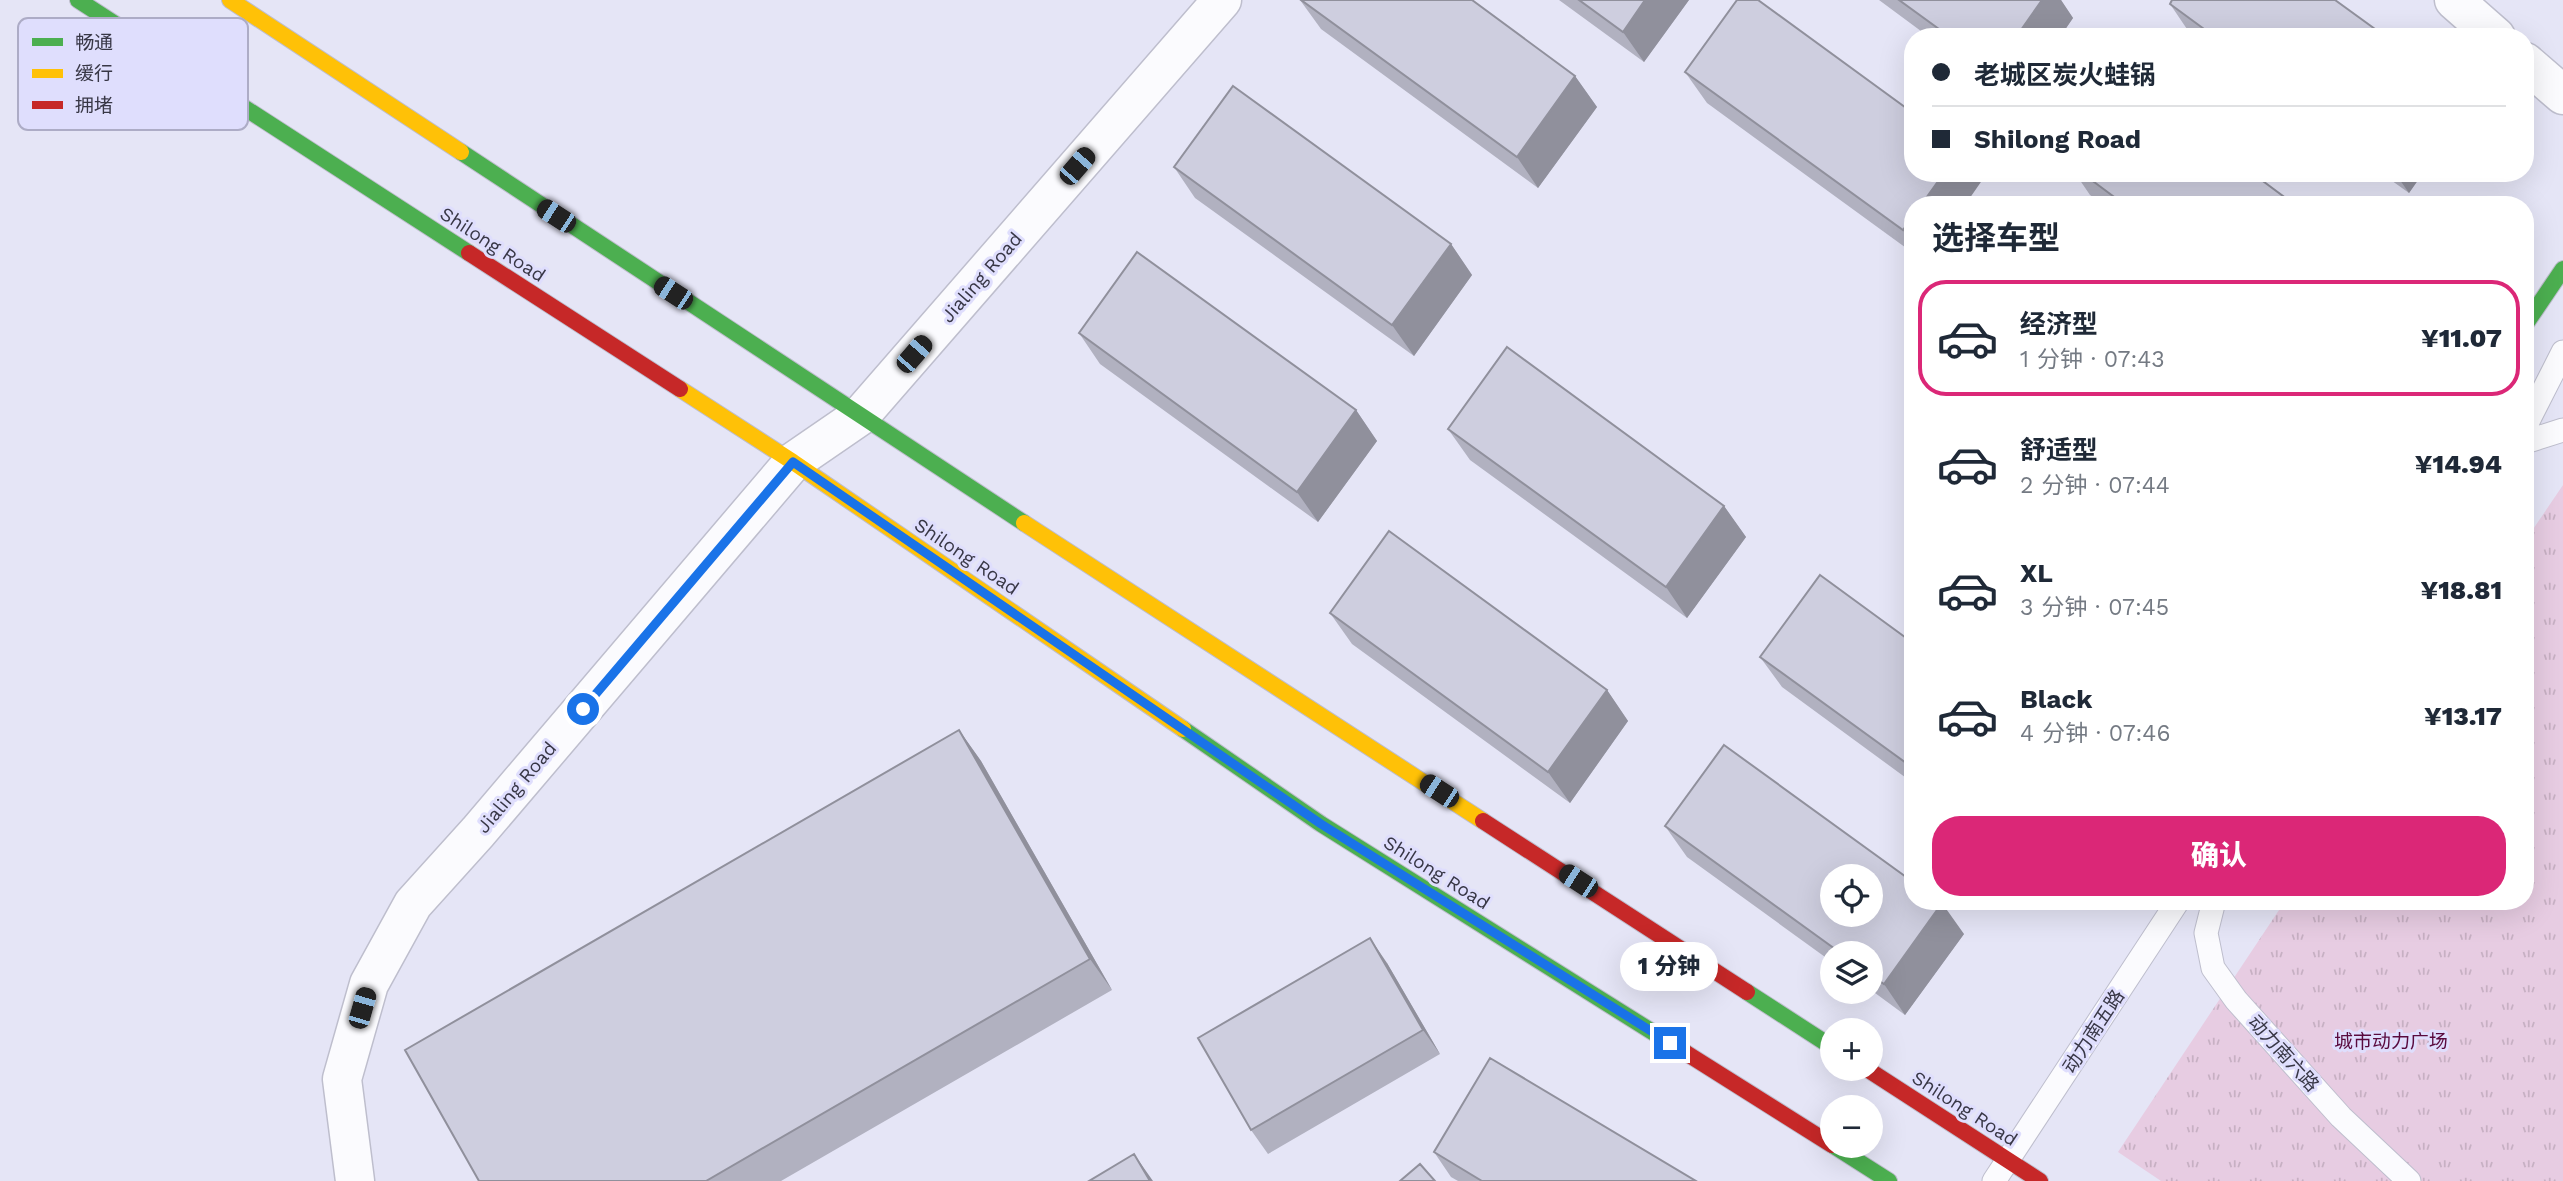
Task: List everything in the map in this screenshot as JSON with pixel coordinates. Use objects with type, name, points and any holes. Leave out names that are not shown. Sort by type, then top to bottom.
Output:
[{"type":"main road","name":"Shilong Road","points":[[78,0],[106,18]]},
{"type":"main road","points":[[230,0],[860,416],[1820,1039]]},
{"type":"main road","name":"Shilong Road","points":[[248,110],[793,462],[1321,824],[1820,1138]]},
{"type":"main road","points":[[2534,312],[2563,270]]},
{"type":"main road","name":"Shilong Road","points":[[1883,1079],[2040,1181]]},
{"type":"main road","name":"Shilong Road","points":[[1852,1158],[1889,1181]]},
{"type":"street","name":"Jialing Road","points":[[355,1181],[342,1079],[369,984],[413,904],[478,832],[793,462],[860,416],[1222,0]]},
{"type":"street","points":[[2454,0],[2486,28]]},
{"type":"street","points":[[2534,70],[2563,95]]},
{"type":"lane","points":[[2534,410],[2560,359]]},
{"type":"lane","points":[[2534,439],[2563,430]]},
{"type":"lane","name":"动力南五路","points":[[1994,1181],[2172,910]]},
{"type":"lane","name":"动力南六路","points":[[2212,910],[2206,933],[2213,968],[2236,1000],[2341,1117],[2409,1181]]},
{"type":"green space","name":"城市动力广场","points":[[2563,485],[2563,1181],[2161,1181],[2118,1152],[2279,910],[2534,910],[2534,528]]},
{"type":"building","points":[[1301,0],[1472,0],[1575,76],[1517,157]]},
{"type":"building","points":[[1579,0],[1645,0],[1623,32]]},
{"type":"building","points":[[1737,0],[1758,0],[1904,106],[1904,182],[1938,182],[1927,196],[1904,196],[1903,230],[1685,72]]},
{"type":"building","points":[[1899,0],[2042,0],[2022,28],[1938,28]]},
{"type":"building","points":[[2172,0],[2335,0],[2374,28],[2203,28],[2170,4]]},
{"type":"building","points":[[1233,86],[1451,244],[1392,325],[1174,167]]},
{"type":"building","points":[[2094,182],[2264,182],[2283,196],[2113,196]]},
{"type":"building","points":[[1137,252],[1356,410],[1297,492],[1079,333]]},
{"type":"building","points":[[1507,347],[1724,506],[1666,587],[1448,429]]},
{"type":"building","points":[[1389,531],[1607,690],[1548,772],[1330,613]]},
{"type":"building","points":[[1820,575],[1904,636],[1904,761],[1760,657]]},
{"type":"building","points":[[959,730],[1090,959],[706,1181],[479,1181],[405,1050]]},
{"type":"building","points":[[1724,745],[1904,875],[1904,910],[1937,910],[1884,984],[1883,941],[1824,941],[1665,826]]},
{"type":"building","points":[[1370,938],[1423,1030],[1251,1130],[1198,1038]]},
{"type":"building","points":[[1490,1058],[1696,1181],[1482,1181],[1434,1152]]},
{"type":"building","points":[[1134,1154],[1150,1181],[1089,1181]]},
{"type":"building","points":[[1420,1164],[1435,1181],[1400,1181]]},
{"type":"traffic: fast","points":[[78,0],[106,18]]},
{"type":"traffic: fast","points":[[248,110],[469,253]]},
{"type":"traffic: fast","points":[[461,152],[1024,523]]},
{"type":"traffic: fast","points":[[2534,312],[2563,269]]},
{"type":"traffic: fast","points":[[1183,729],[1321,824],[1686,1053]]},
{"type":"traffic: fast","points":[[1747,992],[1820,1039]]},
{"type":"traffic: fast","points":[[1853,1158],[1889,1181]]},
{"type":"traffic: slow","points":[[230,0],[461,152]]},
{"type":"traffic: slow","points":[[680,389],[793,462],[1183,729]]},
{"type":"traffic: slow","points":[[1024,523],[1483,821]]},
{"type":"traffic: jam","points":[[469,253],[680,389]]},
{"type":"traffic: jam","points":[[1483,821],[1747,992]]},
{"type":"traffic: jam","points":[[1686,1053],[1820,1137]]},
{"type":"traffic: jam","points":[[1883,1079],[2040,1181]]},
{"type":"route","points":[[583,709],[793,462],[1321,824],[1670,1043]]}]
